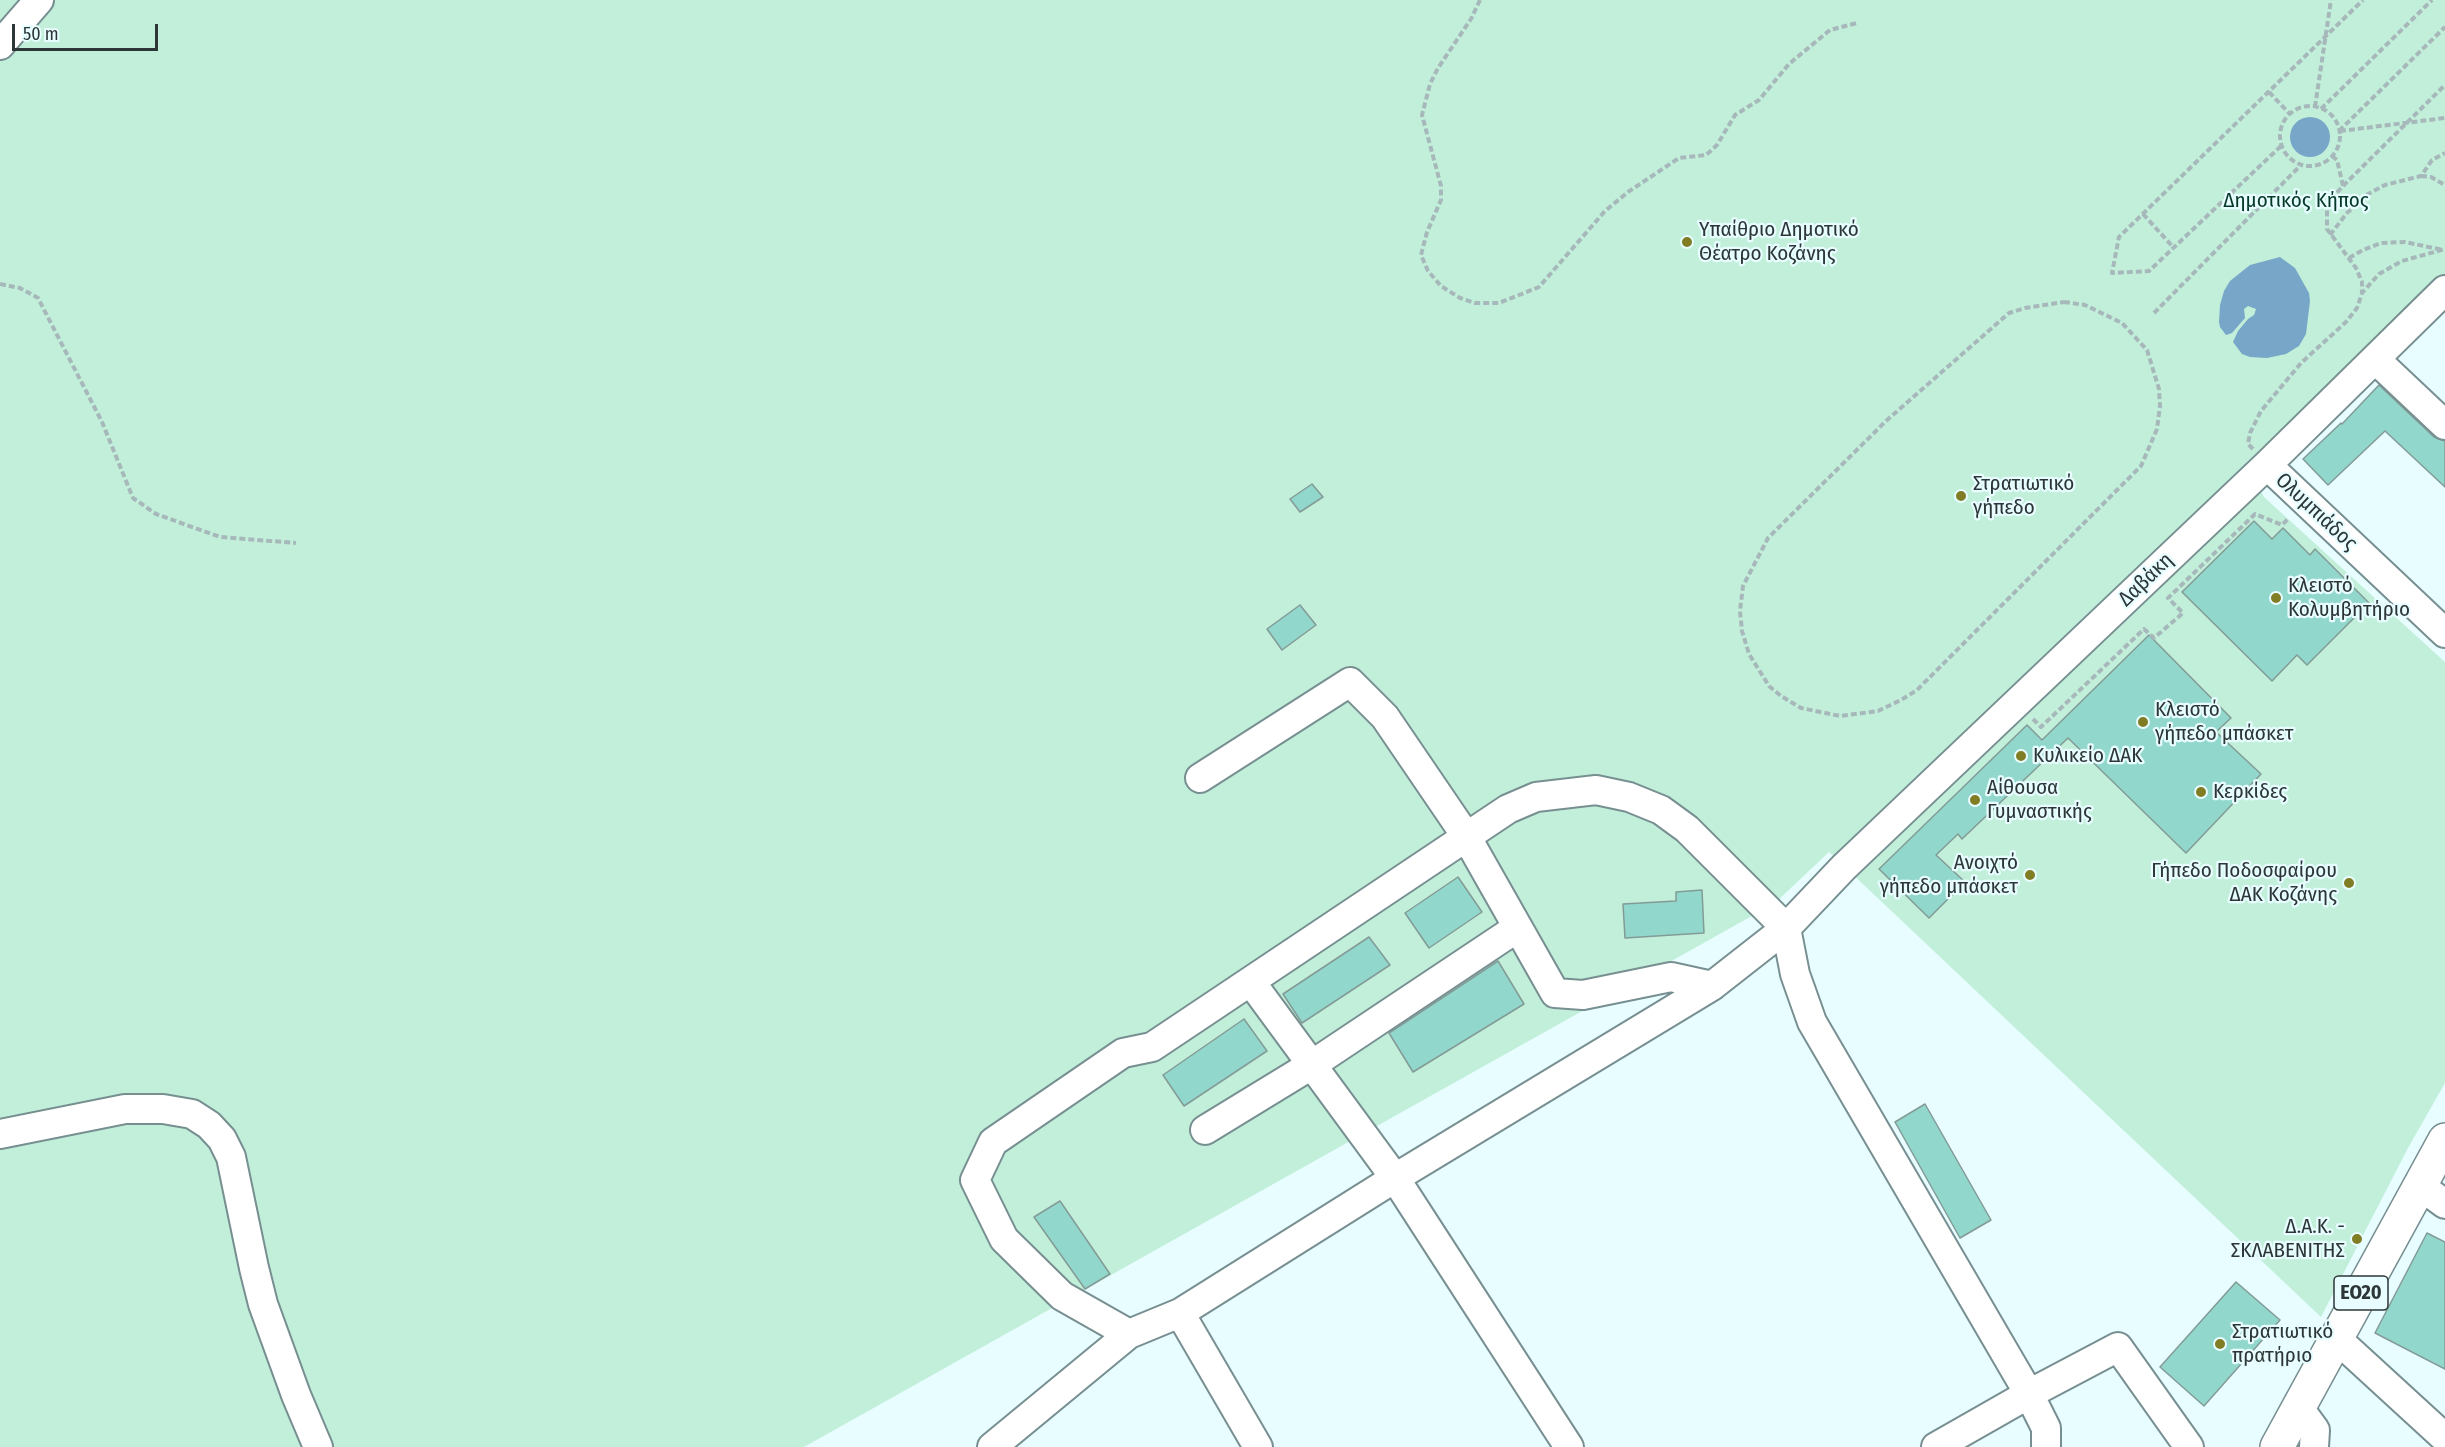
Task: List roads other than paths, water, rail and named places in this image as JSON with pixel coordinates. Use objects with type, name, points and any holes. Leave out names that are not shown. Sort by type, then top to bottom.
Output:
[{"type":"main road","name":"ΕΟ20","points":[[2277,1447],[2445,1140]]},
{"type":"street","points":[[0,45],[39,0]]},
{"type":"street","name":"Δαβάκη","points":[[992,1447],[1129,1334],[1180,1313],[1395,1178],[1712,986],[1786,928],[1844,867],[2260,457],[2374,359],[2445,290]]},
{"type":"street","points":[[2374,359],[2445,425]]},
{"type":"street","name":"Ολυμπιάδος","points":[[2260,457],[2445,633]]},
{"type":"street","points":[[1200,778],[1350,682],[1385,717],[1466,836],[1555,993],[1583,995],[1671,977],[1712,986]]},
{"type":"street","points":[[1129,1334],[1062,1296],[1004,1239],[975,1180],[993,1143],[1123,1053],[1152,1047],[1508,809],[1536,797],[1596,790],[1629,797],[1661,810],[1688,830],[1786,928],[1795,974],[1812,1023],[2029,1394],[2046,1428],[2046,1447]]},
{"type":"street","points":[[1205,1130],[1313,1064],[1517,928]]},
{"type":"street","points":[[1251,982],[1395,1178],[1569,1447]]},
{"type":"street","points":[[0,1134],[125,1109],[163,1109],[192,1114],[208,1125],[222,1139],[231,1157],[263,1304],[296,1395],[318,1447]]},
{"type":"street","points":[[2419,1185],[2445,1204]]},
{"type":"street","points":[[1180,1313],[1258,1447]]},
{"type":"street","points":[[2337,1339],[2445,1438]]},
{"type":"street","points":[[1936,1447],[2118,1347],[2189,1447]]},
{"type":"street","points":[[2299,1408],[2315,1430],[2314,1447]]},
{"type":"water","points":[[2310,117],[2318,118],[2324,123],[2329,129],[2329,145],[2324,151],[2318,156],[2310,157],[2302,156],[2296,151],[2291,145],[2290,137],[2291,129],[2296,123],[2302,118]]},
{"type":"water","points":[[2280,257],[2295,268],[2309,293],[2306,334],[2299,346],[2286,354],[2267,358],[2250,357],[2242,354],[2233,342],[2238,331],[2254,315],[2256,309],[2248,306],[2244,309],[2245,318],[2232,333],[2226,335],[2219,322],[2224,291],[2230,281],[2250,265]]},
{"type":"place","name":"Υπαίθριο Δημοτικό Θέατρο Κοζάνης","points":[[1687,242]]},
{"type":"place","name":"Στρατιωτικό γήπεδο","points":[[1961,496]]},
{"type":"place","name":"Κλειστό Κολυμβητήριο","points":[[2276,598]]},
{"type":"place","name":"Κλειστό γήπεδο μπάσκετ","points":[[2143,722]]},
{"type":"place","name":"Κυλικείο ΔΑΚ","points":[[2021,756]]},
{"type":"place","name":"Κερκίδες","points":[[2201,792]]},
{"type":"place","name":"Αίθουσα Γυμναστικής","points":[[1975,800]]},
{"type":"place","name":"Ανοιχτό γήπεδο μπάσκετ","points":[[2030,875]]},
{"type":"place","name":"Γήπεδο Ποδοσφαίρου ΔΑΚ Κοζάνης","points":[[2349,883]]},
{"type":"place","name":"Δ.Α.Κ. - ΣΚΛΑΒΕΝΙΤΗΣ","points":[[2357,1239]]},
{"type":"place","name":"Στρατιωτικό πρατήριο","points":[[2220,1344]]},
{"type":"park label","name":"Δημοτικός Κήπος","points":[[2296,201]]}]
